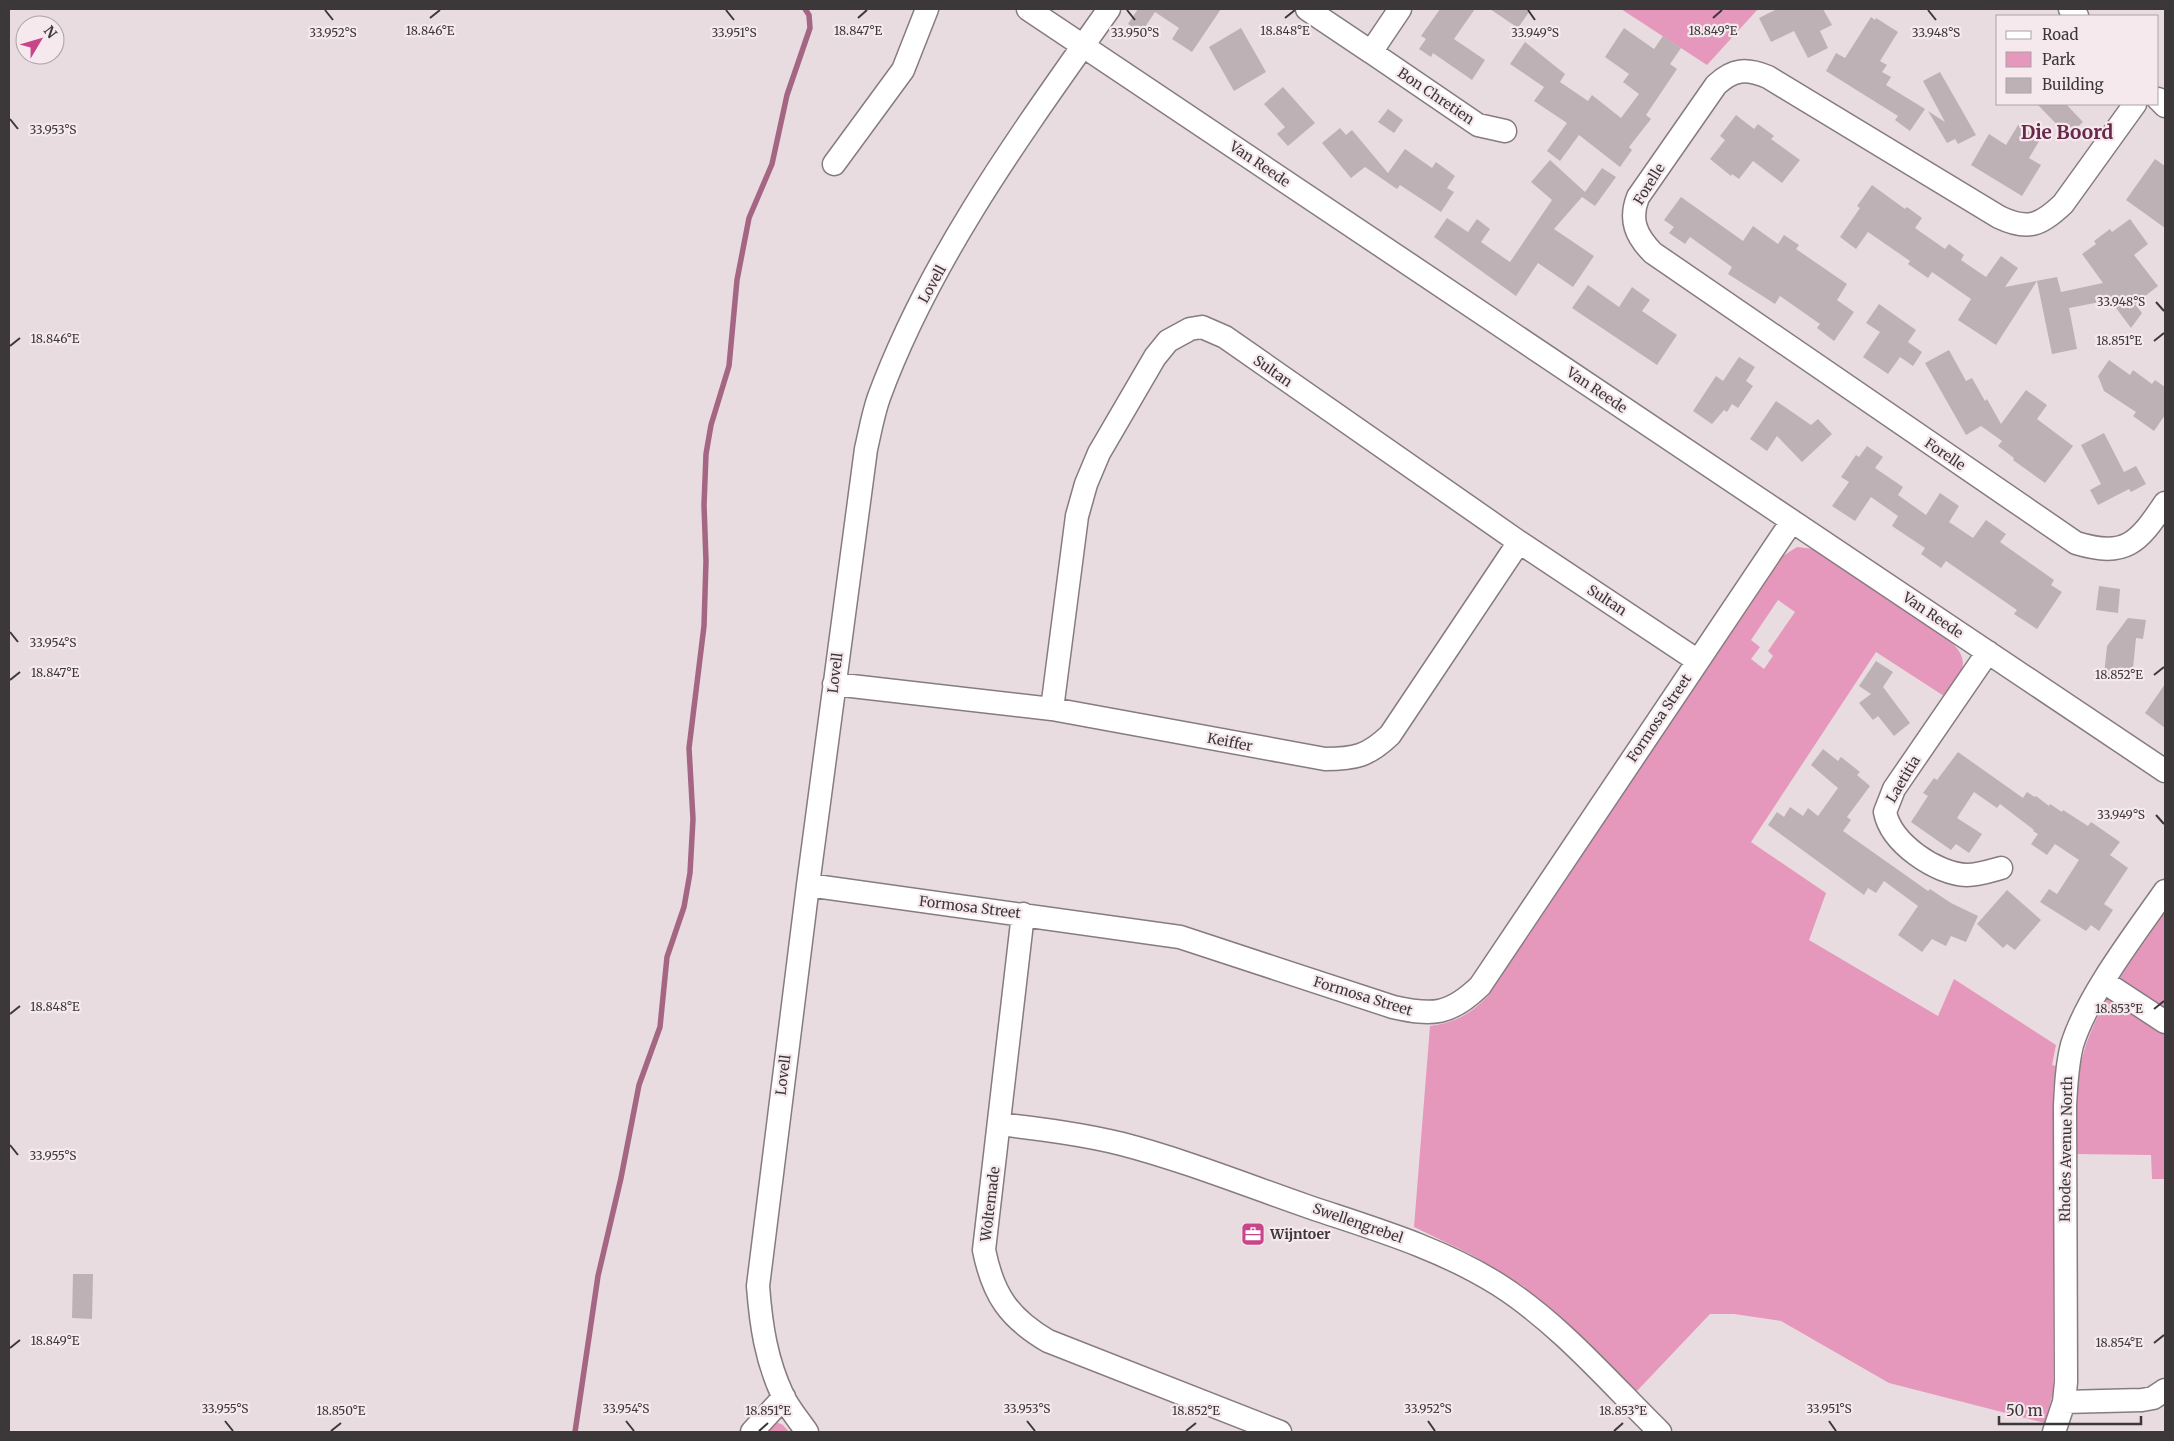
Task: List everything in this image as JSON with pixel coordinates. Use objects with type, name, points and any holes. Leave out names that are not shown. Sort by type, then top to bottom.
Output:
[{"type":"street","points":[[834,164],[902,70],[927,9]]},
{"type":"street","name":"Van Reede","points":[[1028,9],[2165,770]]},
{"type":"street","name":"Lovell","points":[[807,1432],[784,1397],[768,1358],[761,1323],[758,1286],[808,885],[866,449],[878,399],[919,307],[959,234],[1018,140],[1109,9]]},
{"type":"street","name":"Bon Chretien","points":[[1307,9],[1478,125],[1506,131]]},
{"type":"street","points":[[1371,52],[1400,9]]},
{"type":"street","name":"Forelle","points":[[2134,105],[2063,204],[2050,216],[2034,224],[2016,225],[1768,76],[1747,71],[1734,72],[1726,75],[1716,85],[1638,197],[1634,208],[1633,220],[1642,243],[1653,253],[2076,543],[2094,548],[2113,550],[2130,544],[2144,532],[2165,503]]},
{"type":"street","name":"Sultan","points":[[1052,709],[1078,516],[1086,484],[1098,453],[1155,357],[1168,341],[1190,329],[1202,327],[1225,337],[1519,542],[1698,661]]},
{"type":"street","name":"Formosa Street","points":[[808,885],[1180,937],[1393,1007],[1421,1013],[1442,1011],[1463,1002],[1480,986],[1792,520]]},
{"type":"street","name":"Keiffer","points":[[834,684],[1052,709],[1325,759],[1350,759],[1366,754],[1390,735],[1519,542]]},
{"type":"street","name":"Laetitia","points":[[1988,652],[1894,789],[1885,812],[1892,831],[1929,864],[1956,874],[1968,875],[2001,868]]},
{"type":"street","name":"Rhodes Avenue North","points":[[2054,1432],[2064,1402],[2066,1382],[2065,1106],[2067,1068],[2073,1044],[2086,1013],[2104,982],[2165,891]]},
{"type":"street","name":"Woltemade","points":[[1023,914],[984,1250],[989,1276],[1003,1302],[1017,1319],[1048,1341],[1272,1431]]},
{"type":"street","points":[[2104,982],[2165,1022]]},
{"type":"street","name":"Swellengrebel","points":[[999,1124],[1093,1137],[1154,1153],[1419,1245],[1464,1265],[1499,1285],[1528,1306],[1561,1335],[1660,1432]]},
{"type":"street","points":[[2064,1402],[2142,1400],[2153,1398],[2165,1390]]},
{"type":"street","points":[[752,1432],[784,1397]]},
{"type":"green space","points":[[1621,9],[1758,9],[1707,65]]},
{"type":"green space","points":[[1797,547],[1814,549],[1942,634],[1952,643],[1962,657],[1962,671],[1947,698],[1876,652],[1751,842],[1826,893],[1809,940],[1938,1016],[1954,979],[2056,1045],[2052,1065],[2056,1066],[2053,1092],[2053,1392],[2045,1423],[1889,1383],[1781,1321],[1734,1314],[1710,1314],[1636,1392],[1523,1286],[1470,1254],[1414,1227],[1430,1026],[1462,1017],[1488,996],[1783,556]],"holes":[[[1778,600],[1795,612],[1768,651],[1773,656],[1764,669],[1751,659],[1760,647],[1751,640]]]},
{"type":"green space","points":[[2165,912],[2165,1179],[2152,1179],[2151,1155],[2076,1154],[2076,1103],[2079,1073],[2092,1029],[2113,988]]},
{"type":"green space","points":[[776,1422],[783,1425],[789,1432],[761,1432],[772,1423]]},
{"type":"building","points":[[1138,9],[1221,9],[1192,52],[1172,39],[1179,28],[1155,12],[1141,33],[1128,24]]},
{"type":"building","points":[[1440,9],[1475,9],[1454,39],[1485,60],[1472,80],[1433,53],[1431,57],[1419,49],[1426,39],[1421,36]]},
{"type":"building","points":[[1490,9],[1531,9],[1518,28]]},
{"type":"building","points":[[1777,9],[1823,9],[1832,25],[1820,31],[1828,48],[1808,58],[1794,31],[1771,42],[1759,18]]},
{"type":"building","points":[[1871,17],[1875,20],[1876,18],[1898,32],[1880,61],[1887,65],[1882,72],[1891,77],[1886,85],[1925,109],[1910,131],[1895,120],[1898,116],[1826,71],[1836,53],[1845,58]]},
{"type":"building","points":[[1241,28],[1266,72],[1234,91],[1209,47]]},
{"type":"building","points":[[1624,28],[1654,49],[1663,36],[1681,48],[1670,64],[1677,69],[1646,115],[1651,119],[1629,147],[1632,150],[1620,167],[1579,135],[1560,161],[1547,151],[1567,123],[1534,101],[1544,87],[1510,64],[1525,42],[1565,74],[1560,82],[1588,101],[1592,95],[1621,118],[1639,94],[1623,82],[1629,74],[1605,57]]},
{"type":"building","points":[[1940,72],[1976,135],[1958,144],[1955,139],[1947,143],[1928,111],[1945,122],[1923,81]]},
{"type":"building","points":[[1283,87],[1315,123],[1288,146],[1277,134],[1285,127],[1264,104]]},
{"type":"building","points":[[2038,105],[2067,105],[2083,122],[2068,136]]},
{"type":"building","points":[[1388,109],[1403,120],[1394,133],[1378,122]]},
{"type":"building","points":[[1736,115],[1754,129],[1758,124],[1774,136],[1771,139],[1800,160],[1782,183],[1753,161],[1739,179],[1732,174],[1731,176],[1710,159],[1725,140],[1720,136]]},
{"type":"building","points":[[2018,125],[2041,138],[2029,158],[2041,165],[2022,196],[1971,165],[1989,134],[2006,145]]},
{"type":"building","points":[[1340,128],[1346,135],[1352,130],[1388,173],[1405,149],[1432,168],[1436,162],[1455,176],[1447,188],[1454,192],[1441,212],[1400,185],[1397,189],[1365,167],[1351,178],[1322,143]]},
{"type":"building","points":[[2155,159],[2165,166],[2165,228],[2126,200]]},
{"type":"building","points":[[1550,160],[1585,192],[1602,168],[1616,177],[1595,206],[1582,197],[1554,229],[1594,256],[1573,287],[1538,263],[1516,296],[1434,237],[1447,218],[1468,232],[1477,219],[1490,229],[1481,242],[1510,262],[1552,200],[1531,182]]},
{"type":"building","points":[[1872,185],[1905,209],[1907,207],[1922,218],[1915,228],[1945,249],[1949,244],[1964,255],[1961,260],[1986,277],[2001,256],[2018,268],[2005,287],[2057,277],[2061,292],[2103,283],[2082,254],[2096,244],[2094,241],[2110,229],[2112,232],[2130,219],[2148,244],[2134,255],[2158,286],[2135,304],[2142,313],[2131,328],[2110,300],[2069,308],[2077,349],[2052,354],[2037,281],[1996,345],[1958,320],[1971,299],[1932,272],[1928,278],[1908,264],[1910,261],[1868,232],[1856,249],[1840,237],[1860,208],[1857,206]]},
{"type":"building","points":[[1681,197],[1743,241],[1753,226],[1778,244],[1784,235],[1799,245],[1796,249],[1847,284],[1837,300],[1854,312],[1834,341],[1817,328],[1820,324],[1780,296],[1775,304],[1728,274],[1732,267],[1690,237],[1685,244],[1669,233],[1674,227],[1664,220]]},
{"type":"building","points":[[1588,285],[1619,307],[1632,287],[1650,300],[1642,311],[1677,335],[1657,365],[1572,308]]},
{"type":"building","points":[[1879,304],[1916,330],[1908,342],[1922,352],[1913,366],[1900,357],[1888,374],[1863,357],[1880,332],[1866,323]]},
{"type":"building","points":[[1949,350],[1966,381],[1972,378],[2001,424],[2026,390],[2047,405],[2037,419],[2073,446],[2045,483],[2013,460],[2014,458],[1998,446],[2002,441],[1981,426],[1966,435],[1925,363]]},
{"type":"building","points":[[1739,357],[1755,367],[1746,381],[1753,386],[1738,408],[1732,404],[1727,412],[1724,410],[1712,424],[1693,411],[1716,376],[1723,381]]},
{"type":"building","points":[[2109,360],[2130,375],[2133,370],[2152,384],[2155,380],[2165,387],[2165,415],[2154,431],[2133,416],[2136,412],[2104,391],[2098,376]]},
{"type":"building","points":[[1776,401],[1811,425],[1818,419],[1832,434],[1802,462],[1777,436],[1767,451],[1750,439]]},
{"type":"building","points":[[2104,433],[2124,472],[2136,466],[2146,484],[2131,492],[2129,489],[2098,505],[2090,490],[2101,484],[2081,445]]},
{"type":"building","points":[[1867,446],[1883,457],[1875,468],[1903,487],[1898,495],[1926,515],[1940,493],[1959,506],[1949,522],[1973,538],[1986,520],[2006,534],[2000,542],[2054,580],[2051,585],[2062,592],[2037,629],[2014,614],[2017,610],[1946,561],[1941,568],[1921,554],[1925,548],[1892,526],[1898,516],[1871,497],[1855,521],[1832,506],[1849,482],[1841,477],[1856,455],[1859,457]]},
{"type":"building","points":[[2099,586],[2120,589],[2118,613],[2096,610]]},
{"type":"building","points":[[2128,618],[2146,620],[2143,639],[2136,638],[2132,678],[2104,675],[2107,646]]},
{"type":"building","points":[[1876,661],[1893,672],[1883,687],[1910,723],[1894,736],[1878,716],[1873,720],[1859,703],[1871,694],[1859,686]]},
{"type":"building","points":[[2165,684],[2165,728],[2145,713]]},
{"type":"building","points":[[1823,749],[1838,761],[1841,757],[1860,772],[1857,775],[1870,786],[1847,817],[1851,820],[1843,831],[1928,891],[1930,889],[1951,903],[1978,916],[1966,942],[1951,936],[1946,946],[1932,939],[1922,952],[1898,935],[1918,906],[1884,881],[1876,893],[1868,888],[1864,895],[1768,825],[1777,812],[1784,817],[1790,807],[1803,816],[1808,808],[1818,816],[1838,788],[1811,765]]},
{"type":"building","points":[[1958,752],[2023,798],[2027,792],[2036,796],[2049,806],[2050,804],[2062,812],[2063,810],[2088,826],[2091,822],[2120,842],[2110,855],[2128,868],[2104,904],[2113,910],[2099,931],[2091,925],[2086,931],[2040,902],[2049,889],[2057,894],[2079,860],[2055,844],[2047,855],[2031,844],[2038,834],[2000,804],[1997,808],[1974,792],[1957,818],[1982,834],[1969,853],[1956,844],[1951,850],[1911,822],[1928,796],[1923,793],[1934,778],[1937,780]]},
{"type":"building","points":[[2007,890],[2041,920],[2015,950],[2007,944],[2003,948],[1977,924]]},
{"type":"building","points":[[73,1274],[93,1274],[92,1319],[72,1318]]},
{"type":"waterway","points":[[575,1432],[598,1276],[621,1178],[639,1085],[660,1027],[667,957],[684,907],[690,873],[693,819],[689,748],[704,626],[706,454],[711,425],[729,366],[737,280],[749,218],[772,164],[787,95],[810,28],[809,15],[805,9]]},
{"type":"place","name":"Wijntoer","points":[[1253,1234]]},
{"type":"district","name":"Die Boord","points":[[2067,132]]}]
